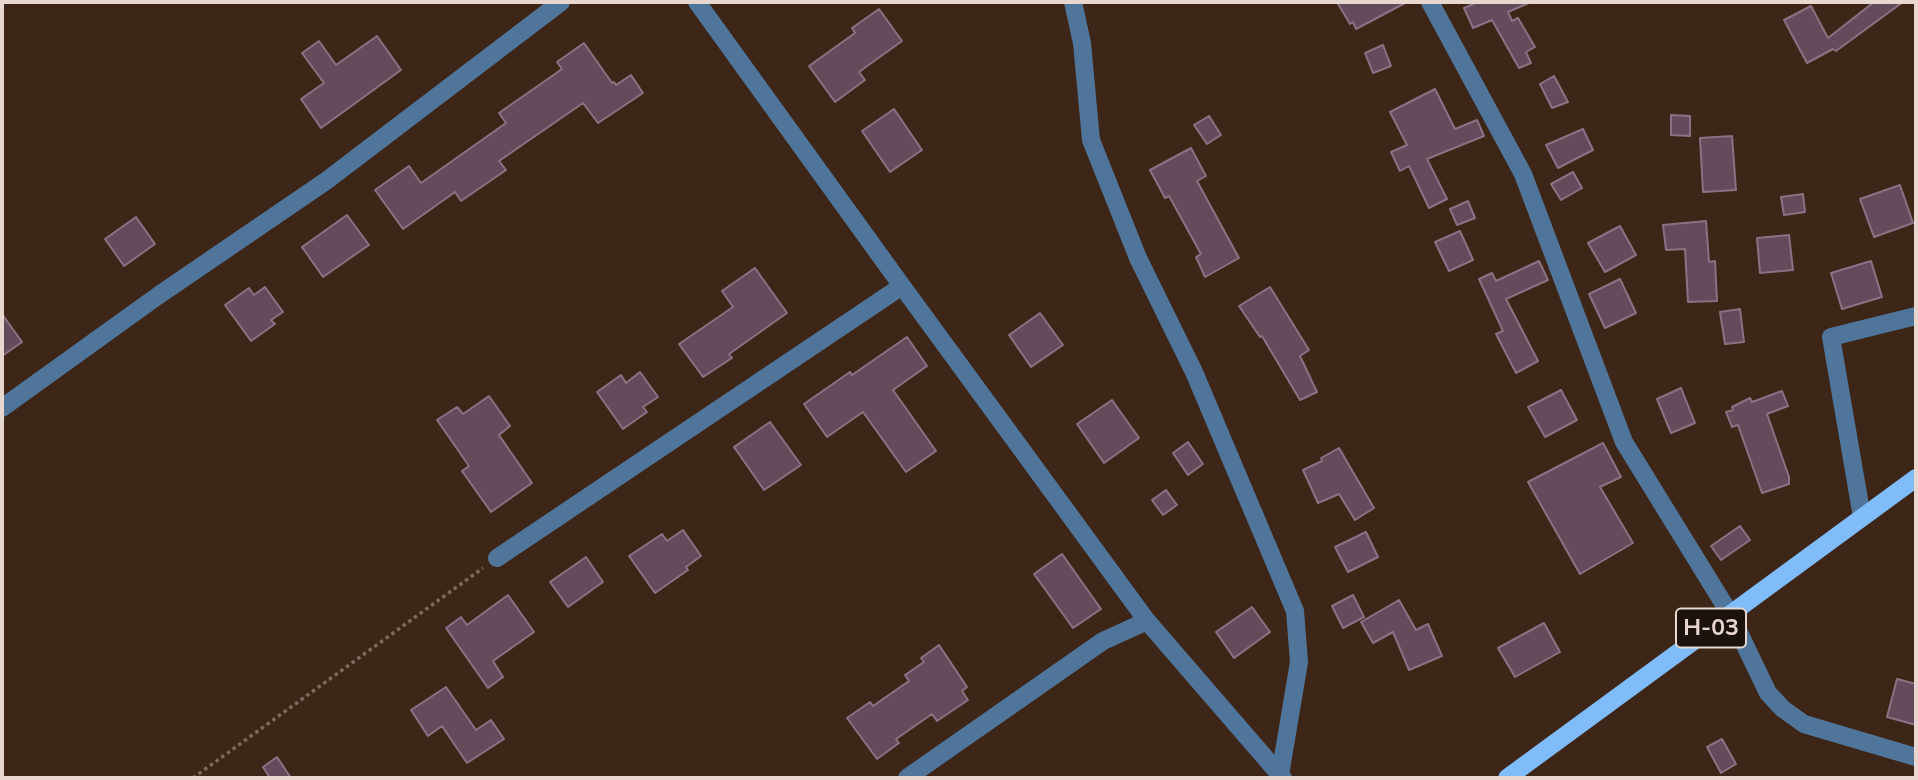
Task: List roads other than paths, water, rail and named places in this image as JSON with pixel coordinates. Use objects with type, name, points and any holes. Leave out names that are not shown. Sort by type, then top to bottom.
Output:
[{"type":"main road","name":"Н-03","points":[[1507,778],[1916,478]]},
{"type":"street","points":[[2,408],[159,295],[326,181],[561,2]]},
{"type":"street","points":[[697,2],[1147,621],[1281,776]]},
{"type":"street","points":[[1073,2],[1082,43],[1091,141],[1138,258],[1194,372],[1295,611],[1299,663],[1281,776]]},
{"type":"street","points":[[1430,2],[1523,174],[1624,442],[1730,614],[1768,693],[1783,709],[1804,724],[1916,757]]},
{"type":"street","points":[[497,558],[902,286]]},
{"type":"street","points":[[1862,517],[1831,337],[1916,316]]},
{"type":"street","points":[[907,778],[1103,641],[1147,621]]}]
